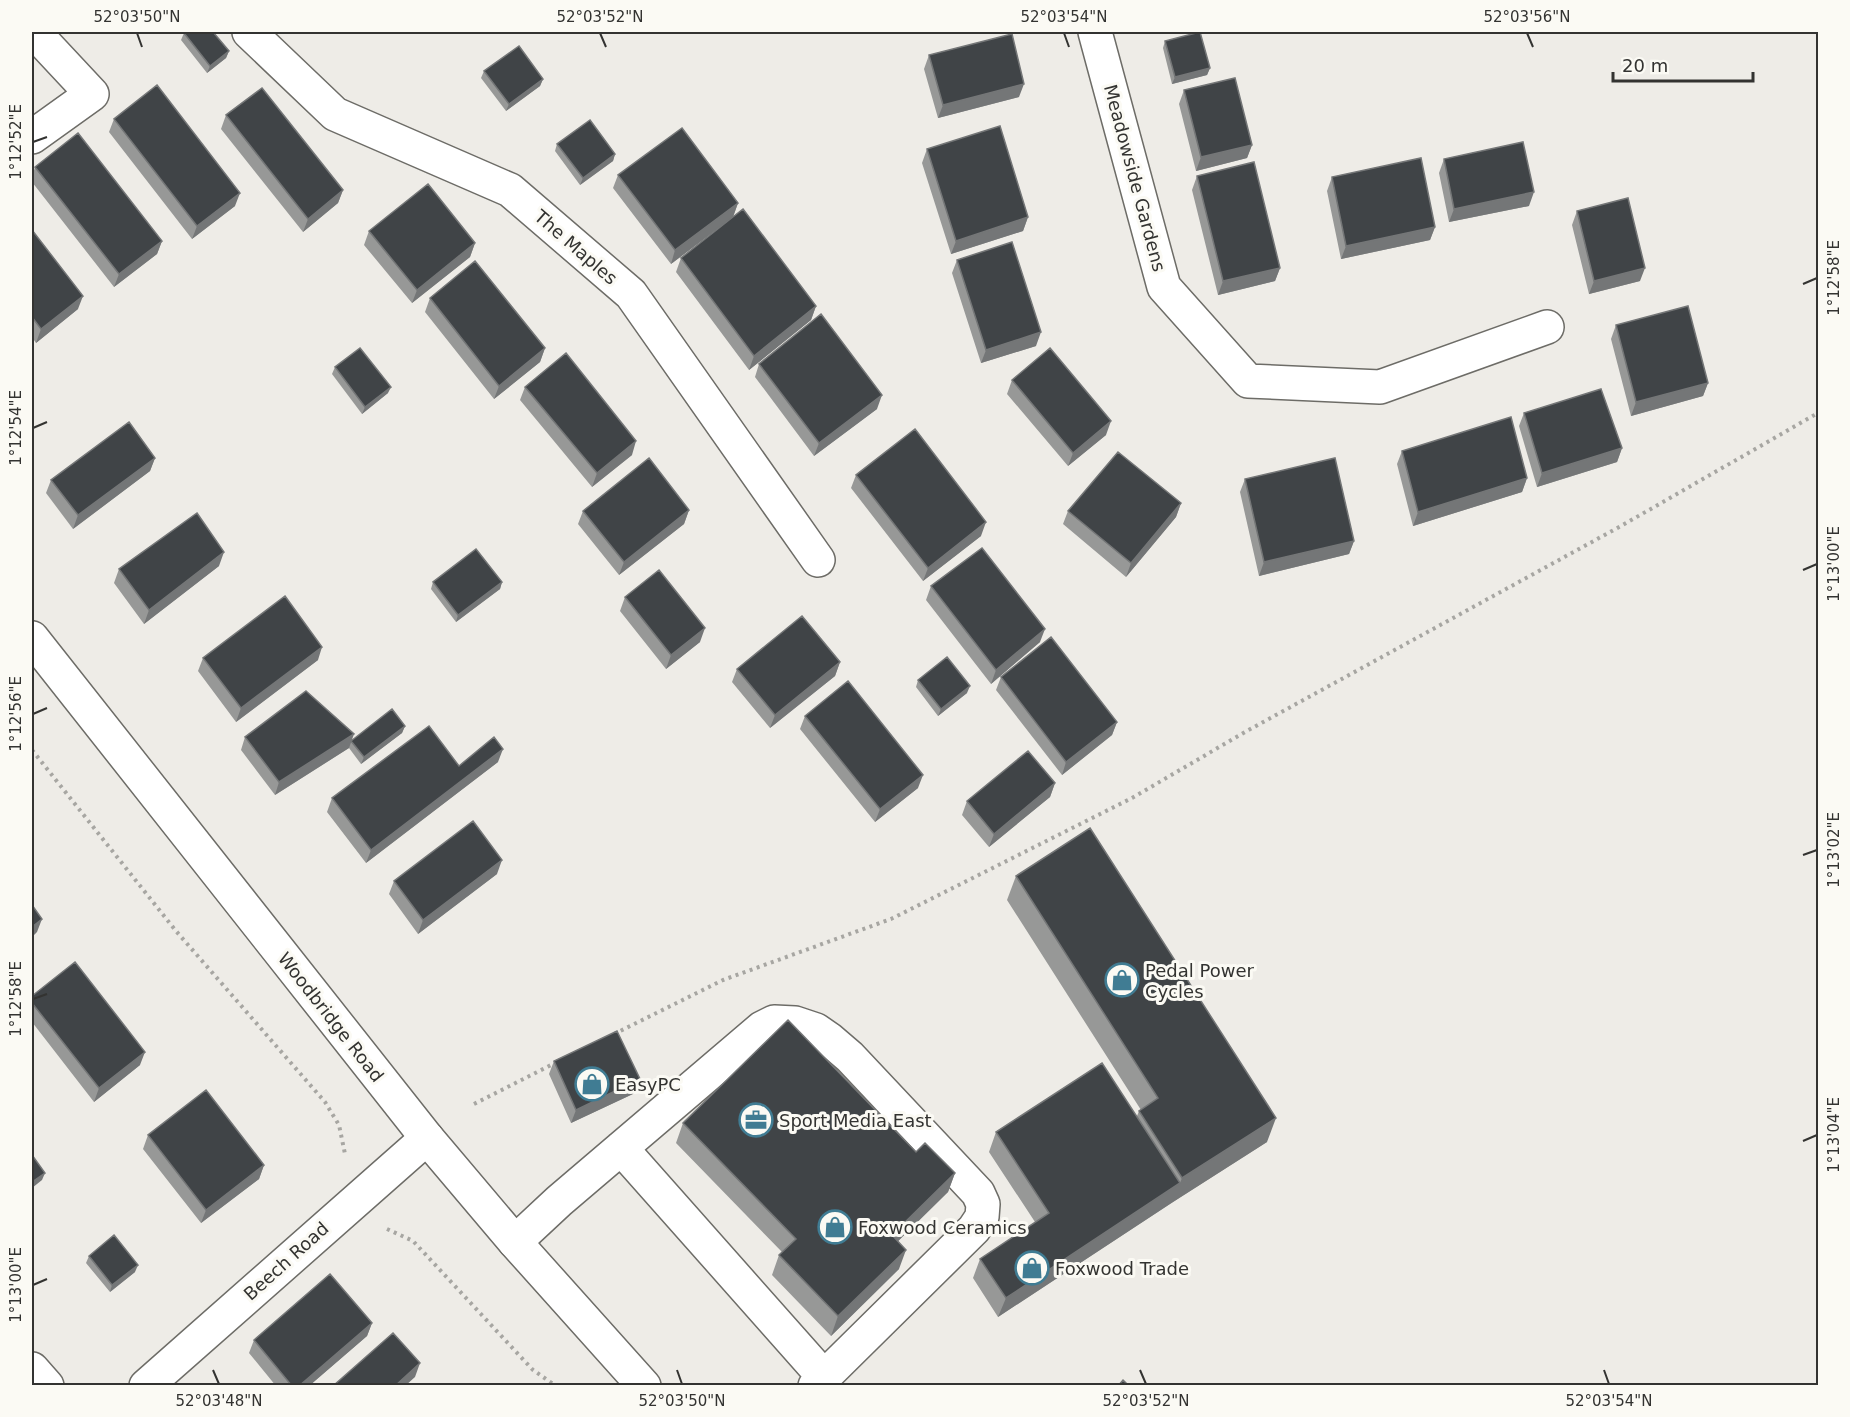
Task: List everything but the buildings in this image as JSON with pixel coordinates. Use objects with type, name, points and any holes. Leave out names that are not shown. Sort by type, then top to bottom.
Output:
[{"type":"street","name":"The Maples","points":[[249,32],[335,114],[510,190],[631,294],[818,560]]},
{"type":"street","name":"Meadowside Gardens","points":[[1095,32],[1164,287],[1248,381],[1380,387],[1547,327]]},
{"type":"street","points":[[32,137],[92,94],[35,34]]},
{"type":"street","name":"Woodbridge Road","points":[[32,638],[427,1138],[515,1242],[644,1386]]},
{"type":"street","points":[[515,1242],[621,1148],[762,1028],[774,1022],[795,1023],[816,1030],[850,1057],[978,1193],[983,1204],[982,1217],[974,1229],[819,1381],[621,1148]]},
{"type":"street","name":"Beech Road","points":[[146,1386],[427,1138]]},
{"type":"street","points":[[32,1369],[48,1386]]},
{"type":"path","points":[[610,1035],[723,980],[891,919],[1132,798],[1245,732],[1621,526],[1818,412]]},
{"type":"path","points":[[32,750],[176,931],[325,1102],[339,1125],[344,1148],[345,1165],[340,1177],[389,1231],[400,1233],[413,1242],[533,1370],[556,1386]]},
{"type":"path","points":[[474,1104],[560,1061]]},
{"type":"place","name":"Pedal Power Cycles","points":[[1122,980]]},
{"type":"place","name":"EasyPC","points":[[592,1084]]},
{"type":"place","name":"Sport Media East","points":[[756,1120]]},
{"type":"place","name":"Foxwood Ceramics","points":[[835,1227]]},
{"type":"place","name":"Foxwood Trade","points":[[1032,1268]]}]
